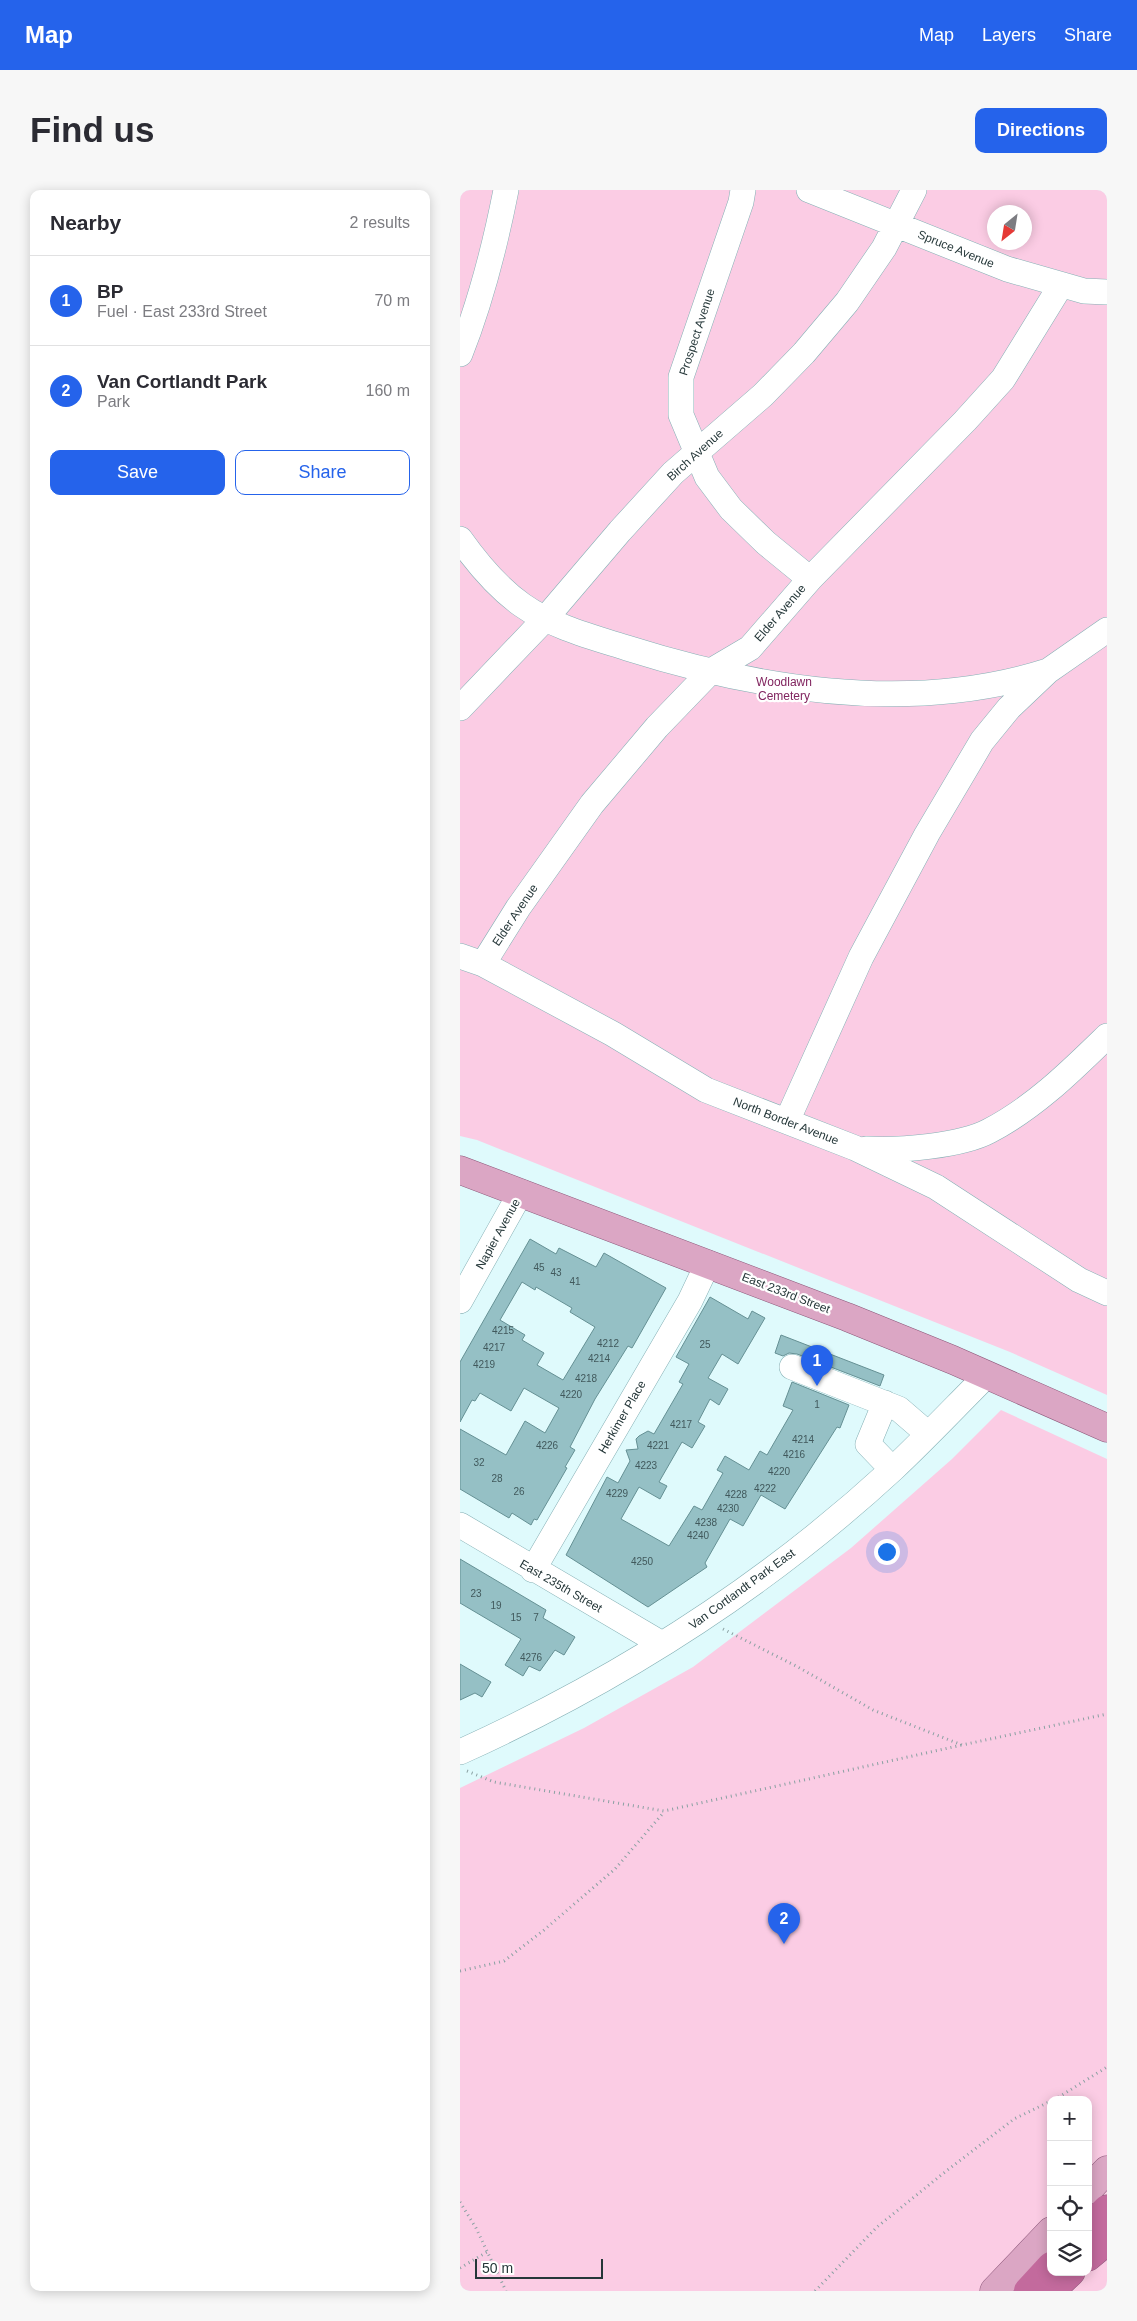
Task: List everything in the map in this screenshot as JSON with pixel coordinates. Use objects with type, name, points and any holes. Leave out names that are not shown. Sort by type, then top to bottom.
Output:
[{"type":"highway","points":[[1092,2224],[1107,2209]]},
{"type":"highway","points":[[1092,2254],[1107,2241]]},
{"type":"highway","points":[[1028,2291],[1047,2270]]},
{"type":"highway","points":[[1051,2291],[1067,2276]]},
{"type":"main road","name":"East 233rd Street","points":[[460,1170],[847,1317],[987,1375],[1107,1428]]},
{"type":"main road","points":[[1092,2186],[1107,2170]]},
{"type":"main road","points":[[994,2291],[1047,2235]]},
{"type":"street","points":[[460,354],[484,285],[497,240],[506,190]]},
{"type":"street","name":"Prospect Avenue","points":[[743,190],[741,202],[681,377],[681,415],[707,477],[731,509],[766,543],[810,580]]},
{"type":"street","name":"Spruce Avenue","points":[[809,190],[1007,269],[1084,291],[1107,292]]},
{"type":"street","name":"Birch Avenue","points":[[460,708],[545,619],[620,531],[673,473],[763,395],[804,353],[847,302],[884,248],[914,190]]},
{"type":"street","name":"Elder Avenue","points":[[471,960],[518,908],[592,804],[657,727],[711,671],[750,648],[810,580],[965,421],[1003,379],[1061,285]]},
{"type":"street","points":[[460,539],[486,573],[521,605],[545,619],[589,636],[660,658],[711,671],[795,686],[862,693],[909,694],[1016,681],[1048,671]]},
{"type":"street","points":[[787,1121],[861,957],[928,834],[982,741],[1008,708],[1048,671],[1107,630]]},
{"type":"street","name":"North Border Avenue","points":[[471,960],[613,1034],[706,1090],[855,1148],[936,1187],[1079,1280],[1107,1293]]},
{"type":"street","points":[[855,1148],[894,1151],[948,1142],[988,1132],[1029,1107],[1107,1036]]},
{"type":"street","name":"Napier Avenue","points":[[460,1301],[521,1192]]},
{"type":"street","name":"Herkimer Place","points":[[533,1570],[690,1301],[708,1263]]},
{"type":"street","points":[[792,1367],[899,1409],[928,1434]]},
{"type":"street","name":"Van Cortlandt Park East","points":[[460,1752],[528,1720],[662,1644],[767,1573],[892,1469],[987,1375]]},
{"type":"street","points":[[885,1403],[868,1444],[892,1469]]},
{"type":"street","name":"East 235th Street","points":[[460,1526],[662,1644]]},
{"type":"path","points":[[702,1617],[798,1667],[873,1710],[962,1745]]},
{"type":"path","points":[[460,1768],[494,1782],[664,1811],[1107,1714]]},
{"type":"path","points":[[460,1971],[504,1961],[544,1930],[615,1869],[664,1811]]},
{"type":"path","points":[[1059,2096],[1107,2067]]},
{"type":"path","points":[[814,2291],[877,2227],[937,2178],[1014,2119],[1047,2102]]},
{"type":"path","points":[[460,2202],[506,2291]]},
{"type":"path","points":[[460,2268],[487,2252]]},
{"type":"green space","name":"Woodlawn Cemetery","points":[[460,190],[1107,190],[1107,1395],[1010,1352],[477,1140],[460,1136]]},
{"type":"green space","points":[[1001,1410],[1107,1459],[1107,2291],[460,2291],[460,1788],[584,1728],[693,1667],[851,1548],[952,1459]]},
{"type":"building","points":[[530,1239],[556,1254],[559,1248],[596,1267],[604,1253],[666,1288],[632,1348],[628,1346],[595,1399],[570,1447],[575,1450],[565,1467],[567,1468],[537,1520],[534,1519],[531,1525],[512,1513],[509,1518],[460,1489],[460,1429],[506,1455],[525,1421],[545,1433],[559,1408],[524,1388],[511,1411],[480,1393],[475,1401],[472,1400],[460,1422],[460,1362]],"holes":[[[522,1282],[535,1290],[536,1287],[572,1308],[570,1312],[595,1327],[563,1380],[537,1365],[544,1353],[522,1340],[525,1335],[500,1320]]]},
{"type":"building","points":[[710,1297],[748,1319],[752,1311],[765,1318],[738,1364],[722,1354],[708,1378],[728,1389],[719,1405],[710,1399],[698,1422],[705,1426],[692,1448],[682,1442],[659,1482],[667,1486],[660,1499],[639,1487],[621,1519],[669,1546],[694,1506],[702,1510],[723,1473],[717,1470],[725,1456],[749,1470],[760,1451],[767,1455],[793,1410],[783,1406],[792,1382],[849,1405],[840,1428],[837,1427],[785,1509],[761,1495],[743,1526],[730,1519],[705,1563],[707,1567],[648,1607],[566,1555],[607,1477],[618,1483],[630,1461],[626,1450],[638,1449],[636,1439],[639,1436],[648,1431],[654,1434],[683,1384],[679,1382],[689,1364],[676,1357]]},
{"type":"building","points":[[781,1335],[884,1375],[880,1386],[797,1354],[789,1353],[783,1356],[775,1353]]},
{"type":"building","points":[[460,1559],[546,1610],[543,1618],[575,1637],[564,1655],[555,1650],[540,1671],[529,1666],[523,1676],[505,1665],[521,1639],[460,1603]]},
{"type":"building","points":[[460,1664],[491,1682],[482,1697],[475,1693],[460,1700]]},
{"type":"place","name":"BP","points":[[817,1386]]},
{"type":"place","name":"Van Cortlandt Park","points":[[784,1944]]}]
